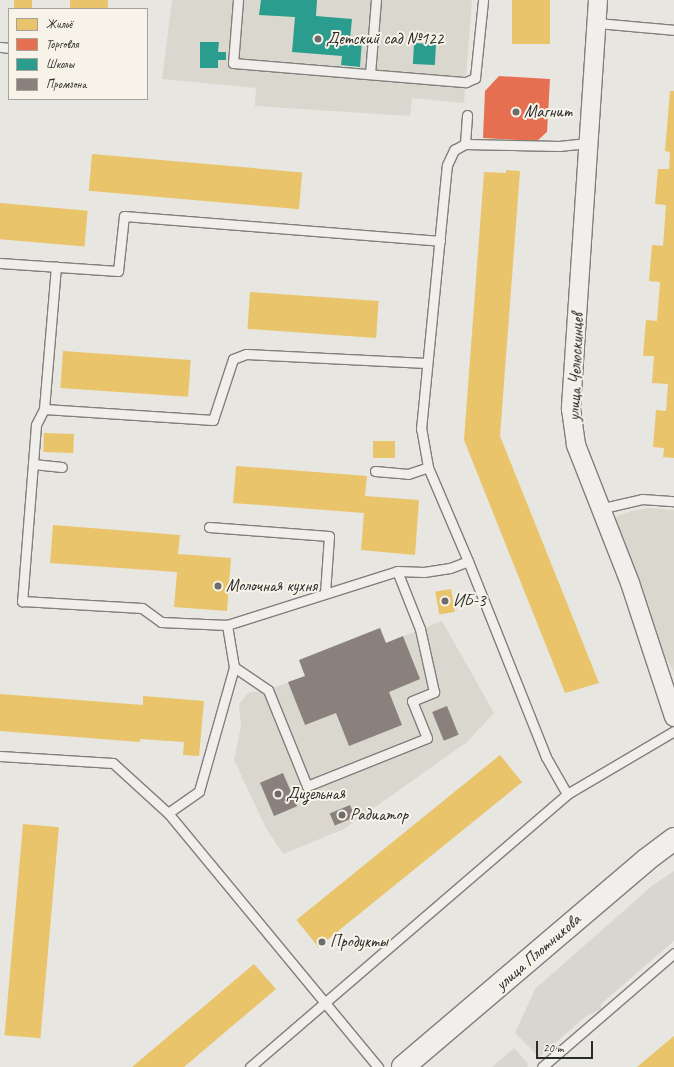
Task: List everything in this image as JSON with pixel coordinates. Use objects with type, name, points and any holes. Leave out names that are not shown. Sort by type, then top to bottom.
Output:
[{"type":"main road","name":"улица Плотникова","points":[[403,1067],[646,860],[674,839]]},
{"type":"street","name":"улица Челюскинцев","points":[[598,0],[590,142],[571,409],[576,445],[599,509],[630,584],[674,717]]},
{"type":"lane","points":[[238,0],[233,63],[466,82],[475,78],[483,0]]},
{"type":"lane","points":[[370,74],[376,0]]},
{"type":"lane","points":[[596,23],[674,30]]},
{"type":"lane","points":[[465,144],[467,115]]},
{"type":"lane","points":[[567,794],[546,757],[468,561],[428,467],[421,429],[426,363],[447,165],[454,150],[465,144],[559,146],[590,142]]},
{"type":"lane","points":[[0,263],[118,272],[124,216],[440,241]]},
{"type":"lane","points":[[56,267],[44,409],[36,425],[22,601],[142,608],[161,622],[227,625],[397,571],[424,572],[450,568],[468,561]]},
{"type":"lane","points":[[44,409],[213,420],[233,359],[246,354],[426,363]]},
{"type":"lane","points":[[33,464],[62,467]]},
{"type":"lane","points":[[375,471],[408,474],[428,467]]},
{"type":"lane","points":[[599,509],[642,499],[674,501]]},
{"type":"lane","points":[[209,526],[329,536],[325,594]]},
{"type":"lane","points":[[234,667],[268,690],[307,786],[427,738],[412,701],[434,692],[420,629],[397,571]]},
{"type":"lane","points":[[168,813],[200,791],[234,667],[227,625]]},
{"type":"lane","points":[[250,1067],[567,794],[674,731]]},
{"type":"lane","points":[[0,756],[113,763],[168,813],[378,1067]]},
{"type":"lane","points":[[542,1067],[674,953]]},
{"type":"shaded area","name":"Детский сад №122","points":[[172,0],[472,0],[464,103],[412,98],[410,116],[255,106],[256,88],[162,79]]},
{"type":"shaded area","points":[[649,508],[674,510],[674,672],[658,644],[615,517],[631,511]]},
{"type":"shaded area","points":[[442,621],[494,713],[467,742],[344,829],[283,854],[266,828],[234,760],[241,726],[239,704],[248,693],[268,690],[305,676],[299,660],[380,628],[386,643]]},
{"type":"shaded area","points":[[674,871],[674,941],[601,1004],[601,1009],[585,1017],[539,1057],[515,1033],[535,989],[653,885]]},
{"type":"shaded area","points":[[514,1048],[529,1065],[527,1067],[492,1067]]},
{"type":"building: Жильё","points":[[14,0],[32,0],[32,8],[14,8]]},
{"type":"building: Жильё","points":[[70,0],[108,0],[108,8],[70,8]]},
{"type":"building: Жильё","points":[[512,0],[550,0],[550,44],[512,44]]},
{"type":"building: Жильё","points":[[670,91],[674,91],[674,458],[663,457],[664,448],[653,447],[656,410],[666,411],[668,384],[652,383],[654,356],[643,356],[646,320],[657,321],[660,282],[649,281],[652,245],[663,246],[666,205],[655,204],[658,169],[669,169],[670,152],[665,151]]},
{"type":"building: Жильё","points":[[92,154],[302,172],[299,209],[89,191]]},
{"type":"building: Жильё","points":[[506,170],[520,171],[500,436],[599,683],[565,693],[464,440],[484,172],[506,173]]},
{"type":"building: Жильё","points":[[0,203],[88,211],[85,247],[0,239]]},
{"type":"building: Жильё","points":[[250,292],[379,301],[376,338],[247,329]]},
{"type":"building: Жильё","points":[[63,351],[191,360],[188,397],[60,388]]},
{"type":"building: Жильё","points":[[44,433],[74,434],[73,453],[43,452]]},
{"type":"building: Жильё","points":[[373,441],[395,441],[395,458],[373,458]]},
{"type":"building: Жильё","points":[[236,466],[367,476],[365,496],[419,500],[415,555],[361,550],[364,513],[233,503]]},
{"type":"building: Жильё","points":[[53,525],[180,535],[178,554],[231,558],[227,611],[174,607],[177,572],[50,563]]},
{"type":"building: Жильё","name":"ИБ-3","points":[[451,589],[455,612],[439,614],[435,592]]},
{"type":"building: Жильё","points":[[0,694],[143,705],[143,696],[204,701],[199,756],[183,755],[184,742],[140,739],[140,742],[0,731]]},
{"type":"building: Жильё","points":[[500,755],[522,782],[318,947],[296,920]]},
{"type":"building: Жильё","points":[[23,824],[59,827],[40,1038],[5,1035]]},
{"type":"building: Жильё","points":[[254,964],[276,989],[184,1067],[132,1067]]},
{"type":"building: Жильё","points":[[674,1036],[674,1067],[637,1067]]},
{"type":"building: Торговля","name":"Магнит","points":[[499,76],[550,79],[547,132],[537,141],[483,138],[485,91]]},
{"type":"building: Школы","points":[[261,0],[317,0],[316,16],[352,19],[350,39],[362,40],[360,67],[341,65],[342,56],[292,52],[295,17],[259,15]]},
{"type":"building: Школы","points":[[200,42],[219,42],[218,52],[226,52],[226,60],[218,60],[218,68],[200,68]]},
{"type":"building: Школы","points":[[414,43],[436,44],[435,65],[413,64]]},
{"type":"building: Промзона","points":[[380,628],[386,643],[403,636],[420,679],[389,692],[402,725],[349,746],[336,713],[305,725],[288,682],[305,676],[299,660]]},
{"type":"building: Промзона","points":[[447,706],[459,735],[444,741],[432,712]]},
{"type":"building: Промзона","name":"Дизельная","points":[[283,773],[297,806],[274,816],[260,783]]},
{"type":"building: Промзона","name":"Радиатор","points":[[350,805],[355,817],[335,826],[330,814]]},
{"type":"place","name":"Детский сад №122","points":[[318,39]]},
{"type":"place","name":"Магнит","points":[[516,112]]},
{"type":"place","name":"Молочная кухня","points":[[218,586]]},
{"type":"place","name":"ИБ-3","points":[[445,601]]},
{"type":"place","name":"Дизельная","points":[[278,794]]},
{"type":"place","name":"Радиатор","points":[[342,815]]},
{"type":"place","name":"Продукты","points":[[322,942]]}]
